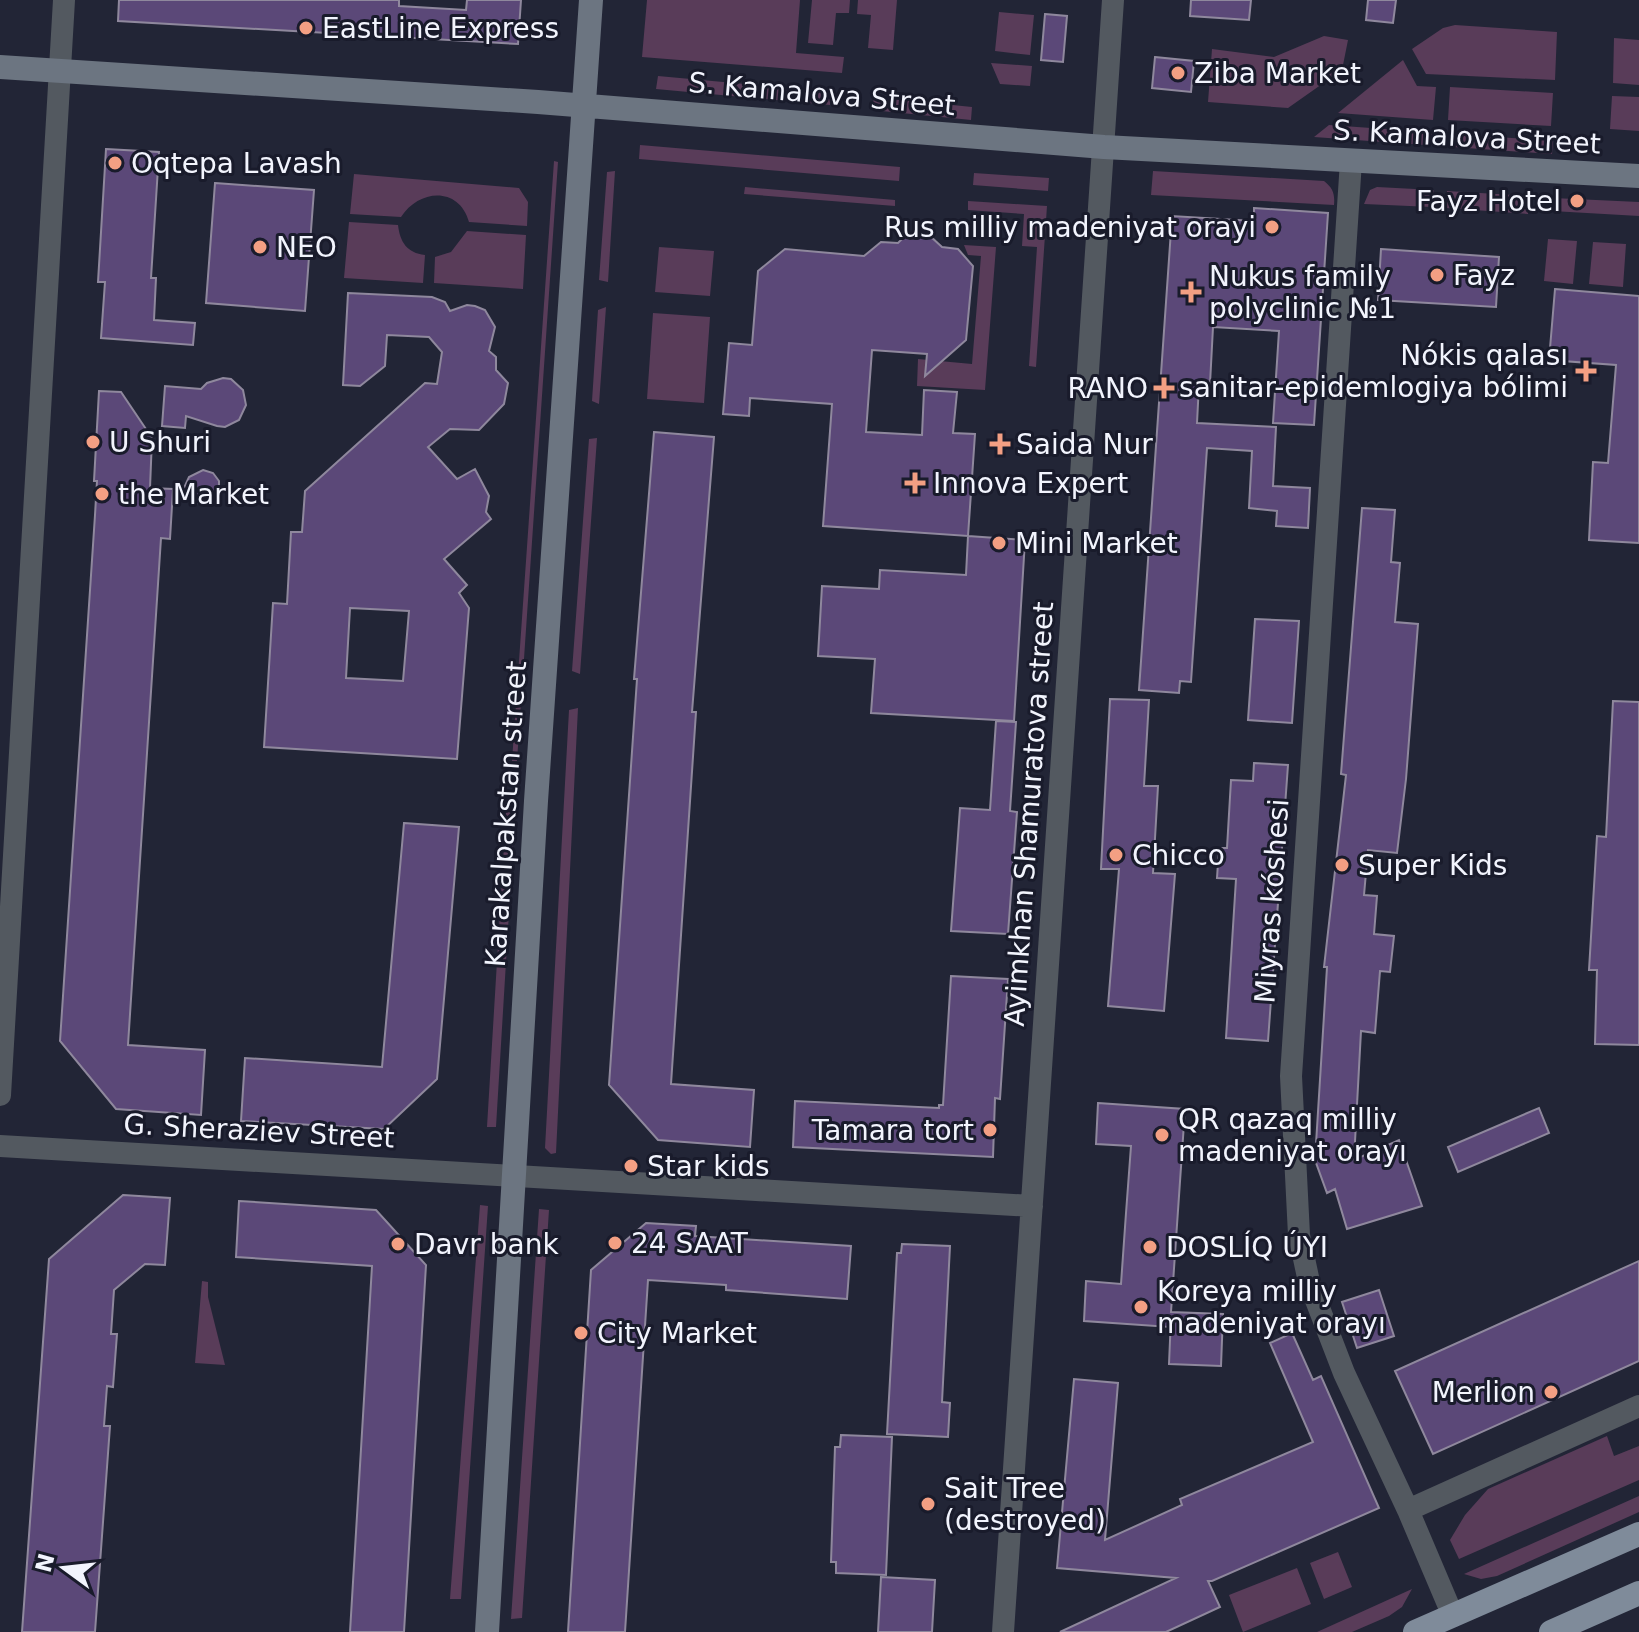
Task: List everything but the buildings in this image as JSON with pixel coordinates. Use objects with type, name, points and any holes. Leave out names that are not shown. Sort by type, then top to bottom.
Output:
[{"type":"main road","points":[[1415,1632],[1639,1534]]},
{"type":"main road","points":[[1551,1632],[1639,1593]]},
{"type":"street","points":[[0,1095],[64,0]]},
{"type":"street","name":"Karakalpakstan street","points":[[487,1632],[538,769],[591,0]]},
{"type":"street","name":"Ayimkhan Shamuratova street","points":[[1003,1632],[1113,0]]},
{"type":"street","name":"S. Kamalova Street","points":[[0,67],[585,105],[1104,147],[1639,176]]},
{"type":"street","name":"Miyras kóshesi","points":[[1351,161],[1292,1061],[1299,1235],[1309,1282],[1344,1373],[1453,1616]]},
{"type":"street","name":"G. Sheraziev Street","points":[[0,1146],[1032,1206]]},
{"type":"street","points":[[1408,1510],[1639,1406]]},
{"type":"shaded area","points":[[647,0],[800,0],[796,53],[844,57],[842,73],[642,57]]},
{"type":"shaded area","points":[[812,0],[850,0],[849,13],[836,13],[833,45],[808,43]]},
{"type":"shaded area","points":[[858,0],[897,0],[893,50],[868,48],[871,15],[857,14]]},
{"type":"shaded area","points":[[999,12],[1034,15],[1030,55],[995,51]]},
{"type":"shaded area","points":[[1455,25],[1557,32],[1555,80],[1426,74],[1412,49],[1443,28]]},
{"type":"shaded area","points":[[1324,36],[1348,40],[1342,70],[1288,108],[1208,102],[1212,49],[1274,57]]},
{"type":"shaded area","points":[[1614,38],[1639,40],[1639,85],[1613,83]]},
{"type":"shaded area","points":[[1403,60],[1417,86],[1436,87],[1433,120],[1338,113]]},
{"type":"shaded area","points":[[991,63],[1032,66],[1030,86],[1000,84]]},
{"type":"shaded area","points":[[658,76],[831,92],[830,105],[656,89]]},
{"type":"shaded area","points":[[1450,87],[1553,93],[1551,126],[1448,120]]},
{"type":"shaded area","points":[[1612,96],[1639,97],[1639,131],[1610,129]]},
{"type":"shaded area","points":[[874,97],[972,107],[971,120],[872,110]]},
{"type":"shaded area","points":[[1329,125],[1553,141],[1552,154],[1314,137]]},
{"type":"shaded area","points":[[640,145],[900,167],[899,181],[639,159]]},
{"type":"shaded area","points":[[554,161],[558,162],[517,761],[512,761]]},
{"type":"shaded area","points":[[615,171],[608,282],[599,280],[607,172]]},
{"type":"shaded area","points":[[1153,171],[1324,181],[1333,192],[1334,205],[1151,195]]},
{"type":"shaded area","points":[[974,173],[1049,178],[1048,191],[973,185]]},
{"type":"shaded area","points":[[354,174],[519,188],[528,202],[527,226],[469,222],[457,202],[438,196],[418,201],[401,217],[350,214]]},
{"type":"shaded area","points":[[745,187],[895,200],[895,206],[744,194]]},
{"type":"shaded area","points":[[1377,187],[1434,190],[1432,207],[1364,204],[1370,190]]},
{"type":"shaded area","points":[[1447,191],[1529,196],[1528,214],[1446,208]]},
{"type":"shaded area","points":[[1553,198],[1639,202],[1639,216],[1552,211]]},
{"type":"shaded area","points":[[968,201],[1047,206],[1036,367],[1029,366],[1037,247],[1022,246],[1024,214],[968,210]]},
{"type":"shaded area","points":[[349,222],[398,225],[406,246],[413,252],[425,255],[423,283],[344,278]]},
{"type":"shaded area","points":[[467,231],[526,235],[523,289],[434,283],[435,257],[451,252]]},
{"type":"shaded area","points":[[1548,239],[1577,241],[1573,284],[1544,281]]},
{"type":"shaded area","points":[[1593,242],[1626,244],[1623,287],[1589,284]]},
{"type":"shaded area","points":[[964,245],[996,247],[985,390],[917,386],[918,359],[972,364],[981,256],[968,255]]},
{"type":"shaded area","points":[[659,247],[714,251],[710,296],[655,292]]},
{"type":"shaded area","points":[[606,307],[599,404],[592,401],[598,310]]},
{"type":"shaded area","points":[[653,313],[710,317],[704,403],[647,399]]},
{"type":"shaded area","points":[[597,438],[580,674],[572,671],[589,439]]},
{"type":"shaded area","points":[[578,708],[556,1153],[551,1154],[545,1148],[569,710]]},
{"type":"shaded area","points":[[506,812],[515,813],[496,1127],[487,1127]]},
{"type":"shaded area","points":[[480,1205],[488,1206],[461,1599],[450,1599]]},
{"type":"shaded area","points":[[539,1209],[549,1210],[522,1618],[511,1619]]},
{"type":"shaded area","points":[[202,1281],[208,1282],[208,1297],[225,1365],[195,1363]]},
{"type":"shaded area","points":[[1607,1436],[1614,1456],[1639,1446],[1639,1480],[1459,1559],[1450,1540],[1465,1515],[1488,1489]]},
{"type":"shaded area","points":[[1639,1496],[1639,1512],[1497,1576],[1481,1579],[1464,1574]]},
{"type":"shaded area","points":[[1338,1552],[1352,1587],[1324,1599],[1310,1563]]},
{"type":"shaded area","points":[[1297,1568],[1311,1604],[1243,1632],[1229,1595]]},
{"type":"shaded area","points":[[1412,1589],[1402,1607],[1389,1616],[1352,1632],[1317,1632]]},
{"type":"place","name":"EastLine Express","points":[[306,28]]},
{"type":"place","name":"Ziba Market","points":[[1178,73]]},
{"type":"place","name":"Oqtepa Lavash","points":[[115,163]]},
{"type":"place","name":"Fayz Hotel","points":[[1577,201]]},
{"type":"place","name":"Rus milliy madeniyat orayi","points":[[1272,227]]},
{"type":"place","name":"NEO","points":[[260,247]]},
{"type":"place","name":"Fayz","points":[[1437,275]]},
{"type":"place","name":"Nukus family polyclinic №1","points":[[1191,292]]},
{"type":"place","name":"Nókis qalası sanitar-epidemlogiya bólimi","points":[[1586,371]]},
{"type":"place","name":"RANO","points":[[1164,388]]},
{"type":"place","name":"U Shuri","points":[[93,442]]},
{"type":"place","name":"Saida Nur","points":[[1000,444]]},
{"type":"place","name":"Innova Expert","points":[[915,483]]},
{"type":"place","name":"the Market","points":[[102,494]]},
{"type":"place","name":"Mini Market","points":[[999,543]]},
{"type":"place","name":"Chicco","points":[[1116,855]]},
{"type":"place","name":"Super Kids","points":[[1342,865]]},
{"type":"place","name":"Tamara tort","points":[[990,1130]]},
{"type":"place","name":"QR qazaq milliy madeniyat orayı","points":[[1162,1135]]},
{"type":"place","name":"Star kids","points":[[631,1166]]},
{"type":"place","name":"24 SAAT","points":[[615,1243]]},
{"type":"place","name":"Davr bank","points":[[398,1244]]},
{"type":"place","name":"DOSLÍQ ÚYI","points":[[1150,1247]]},
{"type":"place","name":"Koreya milliy madeniyat orayı","points":[[1141,1307]]},
{"type":"place","name":"City Market","points":[[581,1333]]},
{"type":"place","name":"Merlion","points":[[1551,1392]]},
{"type":"place","name":"Sait Tree (destroyed)","points":[[928,1504]]}]
